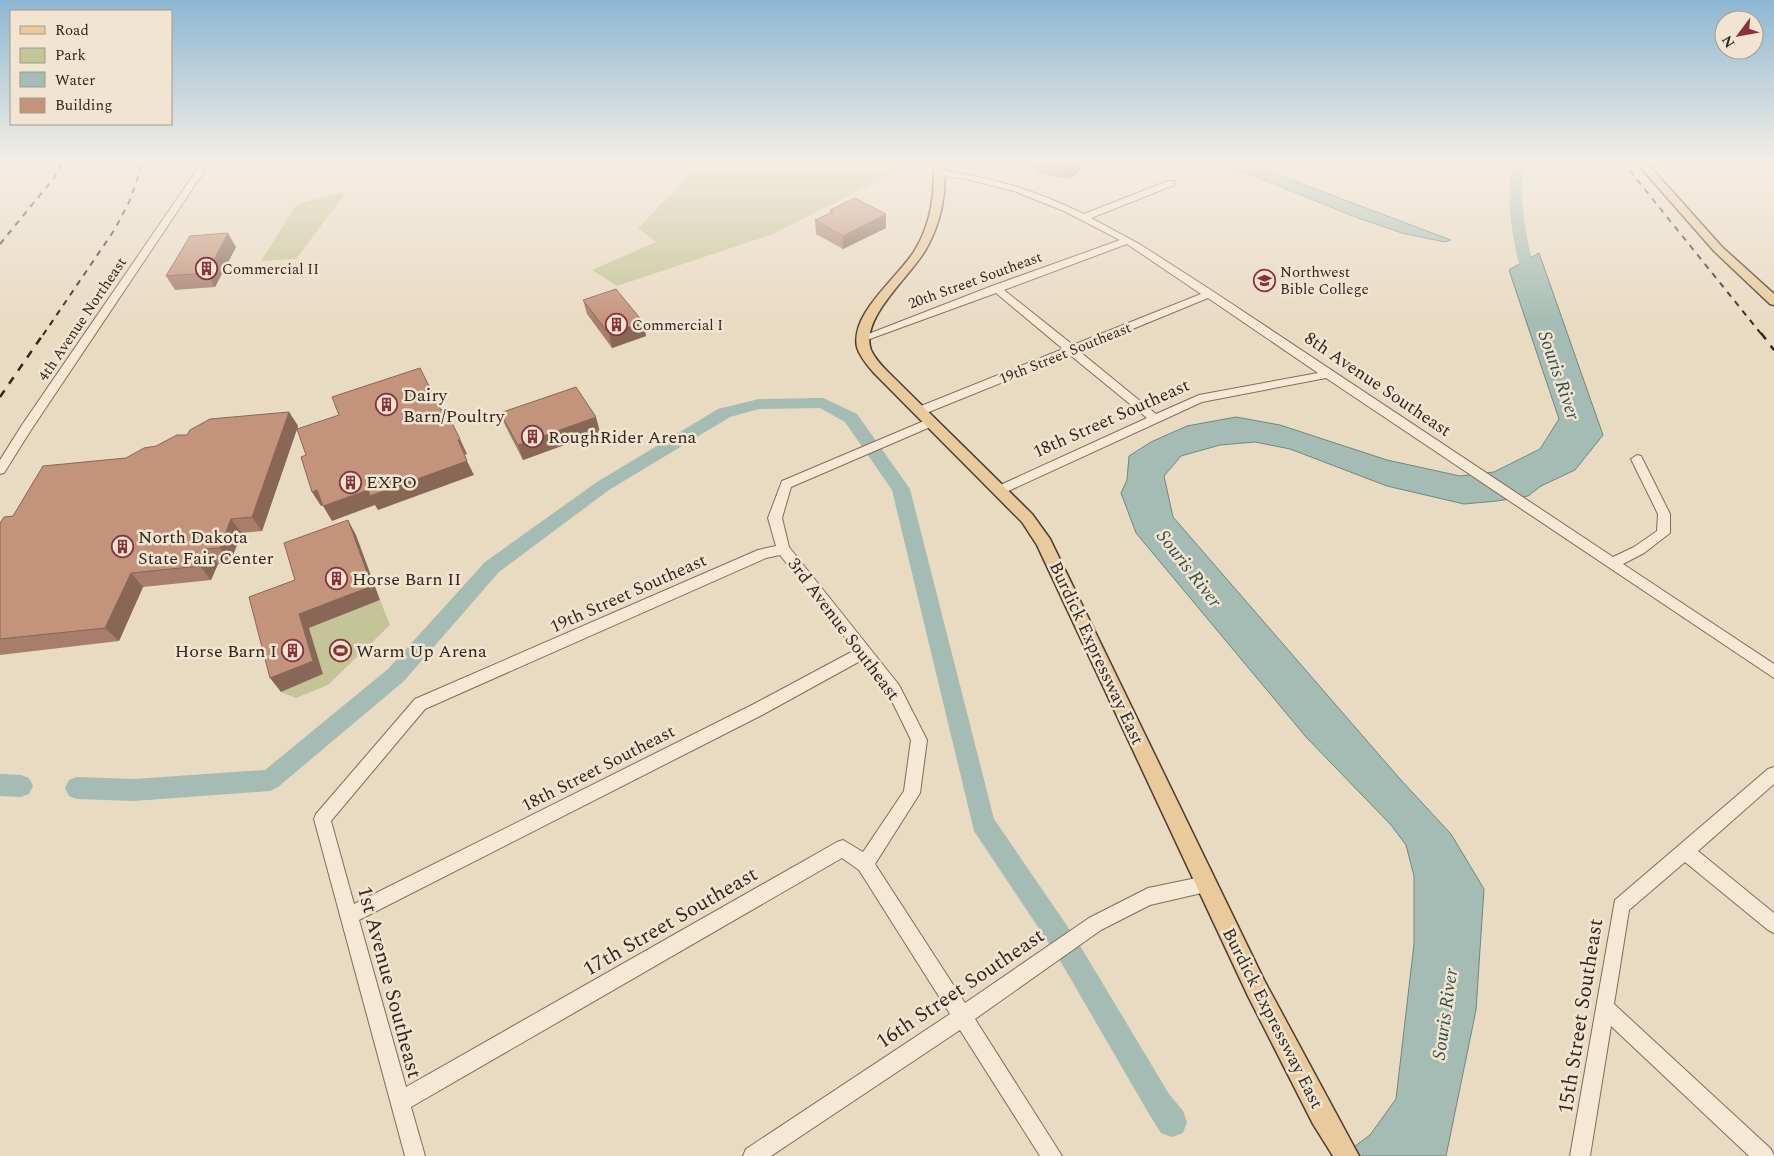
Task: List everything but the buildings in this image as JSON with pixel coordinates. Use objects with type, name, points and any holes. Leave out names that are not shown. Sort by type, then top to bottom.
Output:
[{"type":"main road","points":[[862,338],[864,328],[870,316],[920,250],[931,227],[934,215]]},
{"type":"main road","points":[[1688,215],[1718,249],[1774,301]]},
{"type":"main road","name":"Burdick Expressway East","points":[[862,338],[864,348],[873,362],[1036,529],[1053,559],[1206,884],[1280,1036],[1322,1115],[1348,1156]]},
{"type":"street","name":"4th Avenue Northeast","points":[[0,470],[26,428],[171,215]]},
{"type":"street","name":"8th Avenue Southeast","points":[[1075,215],[1127,241],[1210,294],[1613,562],[1774,672]]},
{"type":"street","points":[[1082,218],[1090,215]]},
{"type":"street","name":"20th Street Southeast","points":[[862,338],[1127,241]]},
{"type":"street","points":[[996,288],[1155,419]]},
{"type":"street","name":"19th Street Southeast","points":[[322,819],[420,704],[763,554],[784,548],[775,518],[786,484],[891,439],[926,417],[1071,350],[1210,294]]},
{"type":"street","name":"18th Street Southeast","points":[[1000,490],[1199,399],[1330,374]]},
{"type":"street","points":[[1613,562],[1639,550],[1663,533],[1664,514],[1637,459]]},
{"type":"street","name":"3rd Avenue Southeast","points":[[784,548],[894,689],[918,740],[912,792],[865,864]]},
{"type":"street","name":"18th Street Southeast","points":[[348,916],[757,710],[864,652]]},
{"type":"street","name":"15th Street Southeast","points":[[1580,1156],[1621,906],[1774,774]]},
{"type":"street","name":"1st Avenue Southeast","points":[[322,819],[415,1156]]},
{"type":"street","name":"17th Street Southeast","points":[[400,1102],[843,848],[865,864]]},
{"type":"street","points":[[1684,851],[1774,924]]},
{"type":"street","points":[[865,864],[1052,1156]]},
{"type":"street","name":"16th Street Southeast","points":[[753,1156],[962,1017],[1094,924],[1148,897],[1206,884]]},
{"type":"street","points":[[1604,1007],[1764,1156]]},
{"type":"green space","points":[[290,215],[329,215],[296,259],[261,261]]},
{"type":"green space","points":[[651,215],[811,215],[773,234],[617,286],[592,270],[656,242],[638,228]]},
{"type":"green space","name":"Warm Up Arena","points":[[380,600],[390,625],[328,685],[296,698],[281,692],[323,674],[309,628]]},
{"type":"water","points":[[1350,215],[1384,215],[1451,240],[1445,242],[1402,233]]},
{"type":"water","points":[[1539,253],[1603,435],[1575,470],[1541,486],[1528,496],[1464,504],[1387,486],[1290,449],[1255,442],[1220,445],[1181,456],[1164,476],[1173,517],[1400,779],[1451,834],[1484,889],[1476,1010],[1446,1156],[1342,1156],[1370,1135],[1396,1099],[1414,944],[1414,876],[1406,845],[1391,825],[1306,737],[1136,533],[1121,493],[1127,480],[1129,456],[1151,442],[1187,426],[1236,417],[1280,425],[1387,460],[1460,476],[1494,472],[1540,449],[1559,419],[1509,270]]},
{"type":"waterway","name":"Souris River","points":[[1516,215],[1520,241],[1532,288]]},
{"type":"waterway","points":[[77,788],[134,790],[270,780],[396,675],[492,567],[603,486],[724,413],[759,404],[823,403],[851,418],[901,489],[983,823],[1067,948],[1159,1104],[1172,1122]]},
{"type":"waterway","points":[[0,785],[21,786]]},
{"type":"railway","points":[[0,244],[24,215]]},
{"type":"railway","points":[[43,335],[115,229],[122,215]]},
{"type":"railway","points":[[1665,215],[1762,335]]},
{"type":"railway","points":[[0,397],[44,333]]},
{"type":"railway","points":[[1761,333],[1774,350]]},
{"type":"place","name":"Commercial II","points":[[206,269]]},
{"type":"place","name":"Northwest Bible College","points":[[1264,281]]},
{"type":"place","name":"Commercial I","points":[[616,325]]},
{"type":"place","name":"Dairy Barn/Poultry","points":[[387,405]]},
{"type":"place","name":"RoughRider Arena","points":[[532,437]]},
{"type":"place","name":"EXPO","points":[[350,482]]},
{"type":"place","name":"North Dakota State Fair Center","points":[[122,547]]},
{"type":"place","name":"Horse Barn II","points":[[336,579]]},
{"type":"place","name":"Horse Barn I","points":[[293,651]]},
{"type":"place","name":"Warm Up Arena","points":[[340,651]]}]
